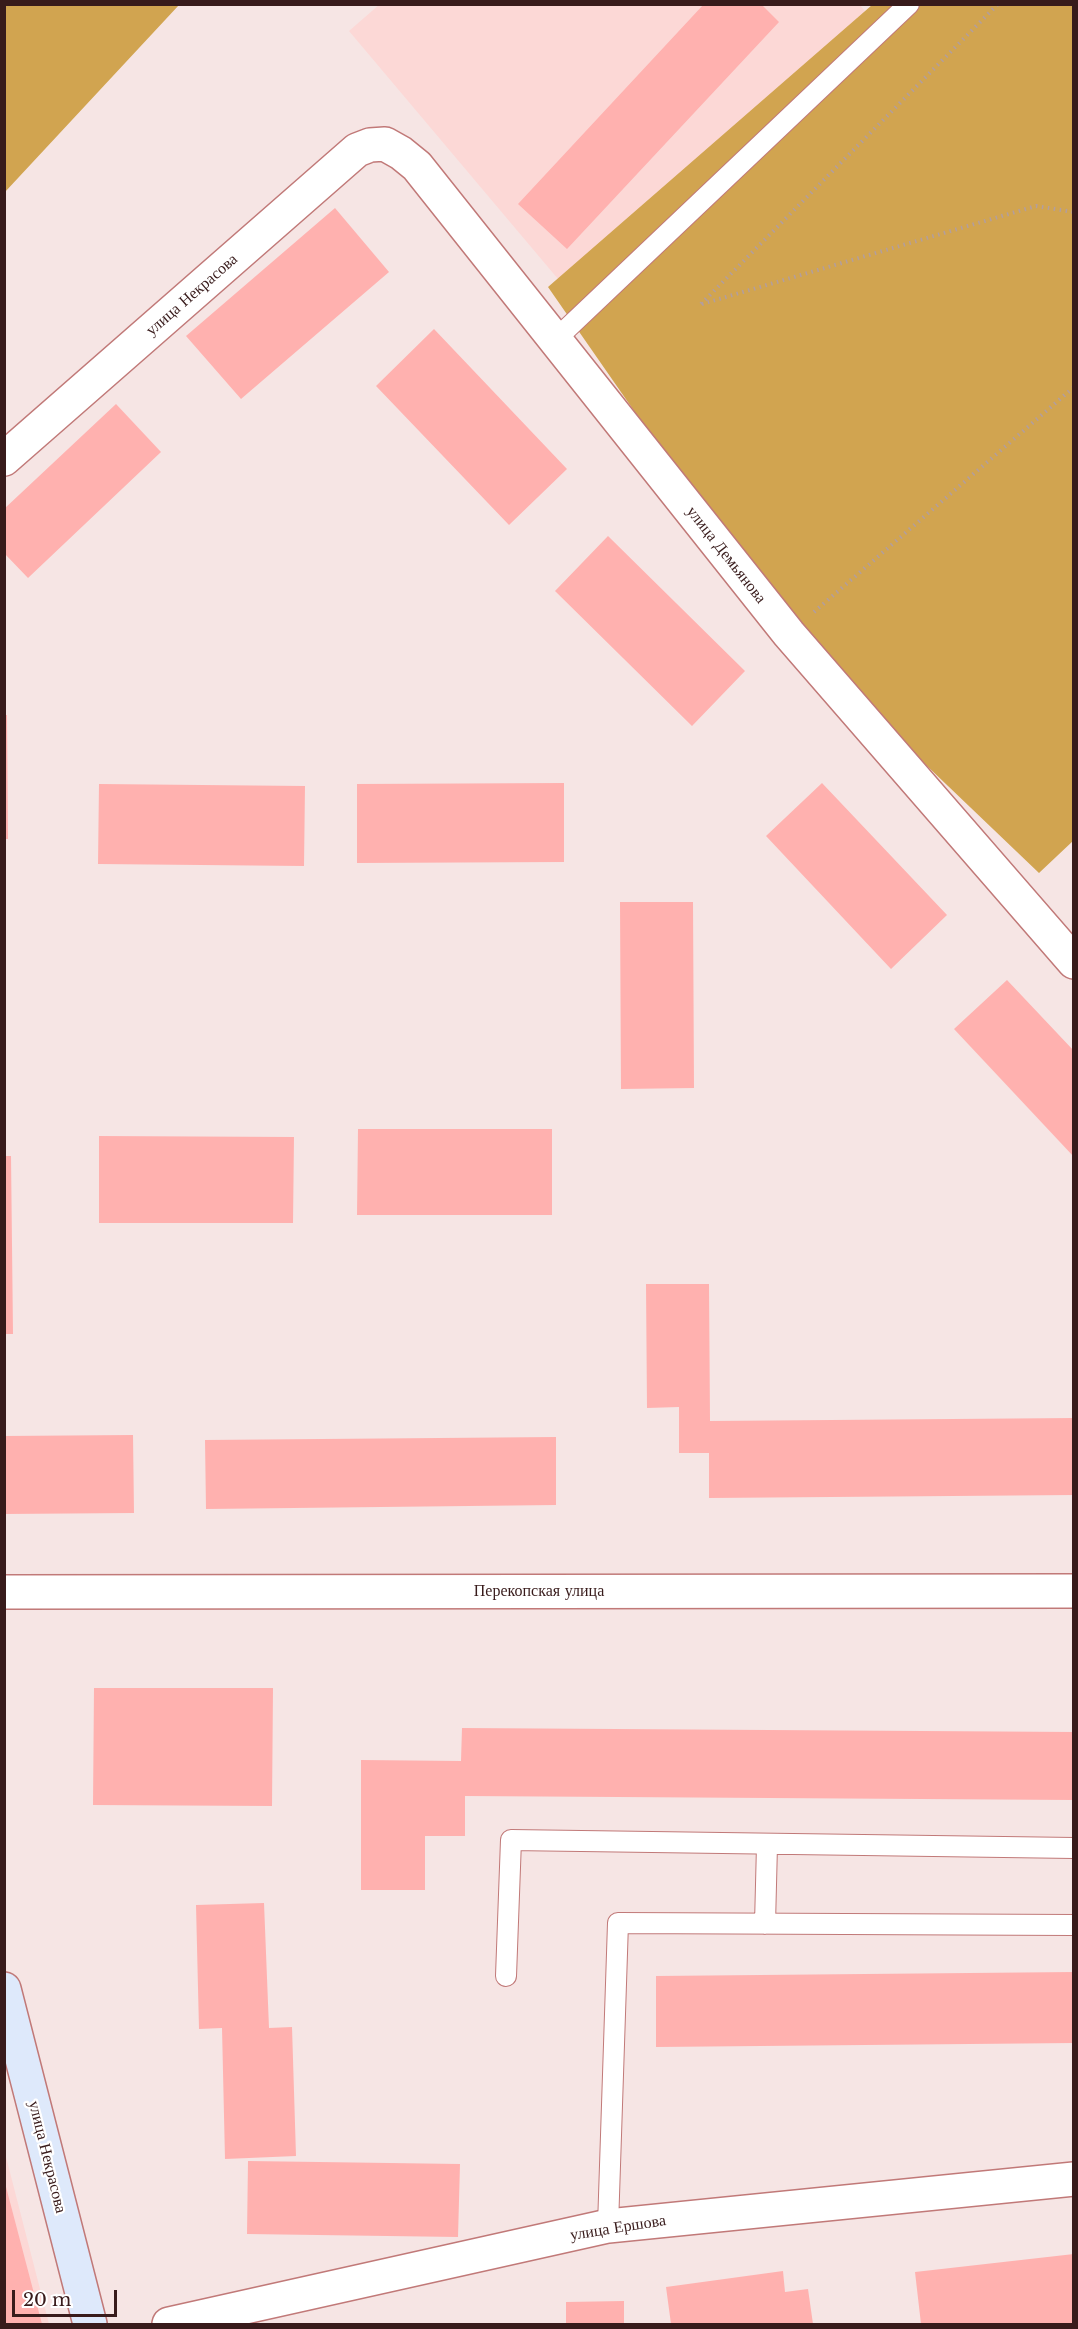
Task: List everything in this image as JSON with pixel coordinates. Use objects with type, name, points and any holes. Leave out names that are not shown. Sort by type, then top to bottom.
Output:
[{"type":"street","name":"улица Демьянова","points":[[385,144],[417,166],[789,634],[1074,962]]},
{"type":"street","name":"улица Некрасова","points":[[4,459],[357,150],[370,145],[385,144]]},
{"type":"street","name":"Перекопская улица","points":[[4,1592],[1074,1591]]},
{"type":"street","name":"улица Некрасова","points":[[4,1989],[90,2325]]},
{"type":"street","name":"улица Ершова","points":[[169,2325],[608,2226],[1074,2179]]},
{"type":"lane","points":[[555,340],[909,4]]},
{"type":"lane","points":[[506,1976],[511,1840],[1074,1848]]},
{"type":"lane","points":[[765,1924],[766,1845]]},
{"type":"lane","points":[[608,2226],[618,1923],[1074,1925]]},
{"type":"path","points":[[998,4],[701,304],[1036,206],[1074,212]]},
{"type":"path","points":[[789,634],[1074,387]]},
{"type":"shaded area","points":[[380,4],[859,4],[865,11],[569,292],[349,31]]},
{"type":"shaded area","points":[[4,5],[179,5],[5,192]]},
{"type":"shaded area","points":[[872,5],[1073,5],[1074,840],[1039,873],[789,634],[548,287]]},
{"type":"shaded area","points":[[5,2153],[49,2324],[5,2324]]},
{"type":"building","points":[[704,4],[761,4],[779,22],[567,249],[518,204]]},
{"type":"building","points":[[335,208],[389,272],[241,399],[186,336]]},
{"type":"building","points":[[434,329],[567,469],[509,525],[376,386]]},
{"type":"building","points":[[116,404],[161,452],[28,578],[4,553],[4,509]]},
{"type":"building","points":[[608,536],[745,671],[692,726],[555,591]]},
{"type":"building","points":[[4,715],[7,715],[8,839],[4,839]]},
{"type":"building","points":[[564,783],[564,862],[357,863],[357,784]]},
{"type":"building","points":[[822,783],[947,915],[891,969],[766,836]]},
{"type":"building","points":[[99,784],[305,786],[304,866],[98,864]]},
{"type":"building","points":[[620,902],[693,902],[694,1088],[621,1089]]},
{"type":"building","points":[[1007,980],[1074,1051],[1074,1157],[954,1029]]},
{"type":"building","points":[[358,1129],[552,1129],[552,1215],[357,1215]]},
{"type":"building","points":[[99,1136],[294,1137],[293,1223],[99,1223]]},
{"type":"building","points":[[4,1156],[11,1156],[13,1334],[4,1334]]},
{"type":"building","points":[[646,1284],[709,1284],[710,1421],[1074,1418],[1074,1495],[709,1498],[709,1453],[679,1453],[679,1407],[647,1408]]},
{"type":"building","points":[[133,1435],[134,1513],[4,1514],[4,1436]]},
{"type":"building","points":[[556,1437],[556,1505],[206,1509],[205,1440]]},
{"type":"building","points":[[94,1688],[273,1688],[272,1806],[93,1805]]},
{"type":"building","points":[[462,1728],[1074,1732],[1074,1800],[465,1796],[465,1836],[425,1836],[425,1890],[361,1890],[361,1760],[461,1761]]},
{"type":"building","points":[[264,1903],[269,2028],[292,2027],[296,2156],[225,2159],[222,2028],[199,2029],[196,1905]]},
{"type":"building","points":[[1074,1972],[1074,2043],[656,2047],[656,1976]]},
{"type":"building","points":[[248,2161],[460,2164],[458,2237],[247,2234]]},
{"type":"building","points":[[5,2183],[42,2324],[4,2324]]},
{"type":"building","points":[[1074,2254],[1074,2324],[921,2324],[915,2272]]},
{"type":"building","points":[[783,2271],[785,2292],[808,2289],[813,2324],[671,2324],[666,2287]]},
{"type":"building","points":[[624,2301],[624,2324],[566,2324],[566,2302]]}]
